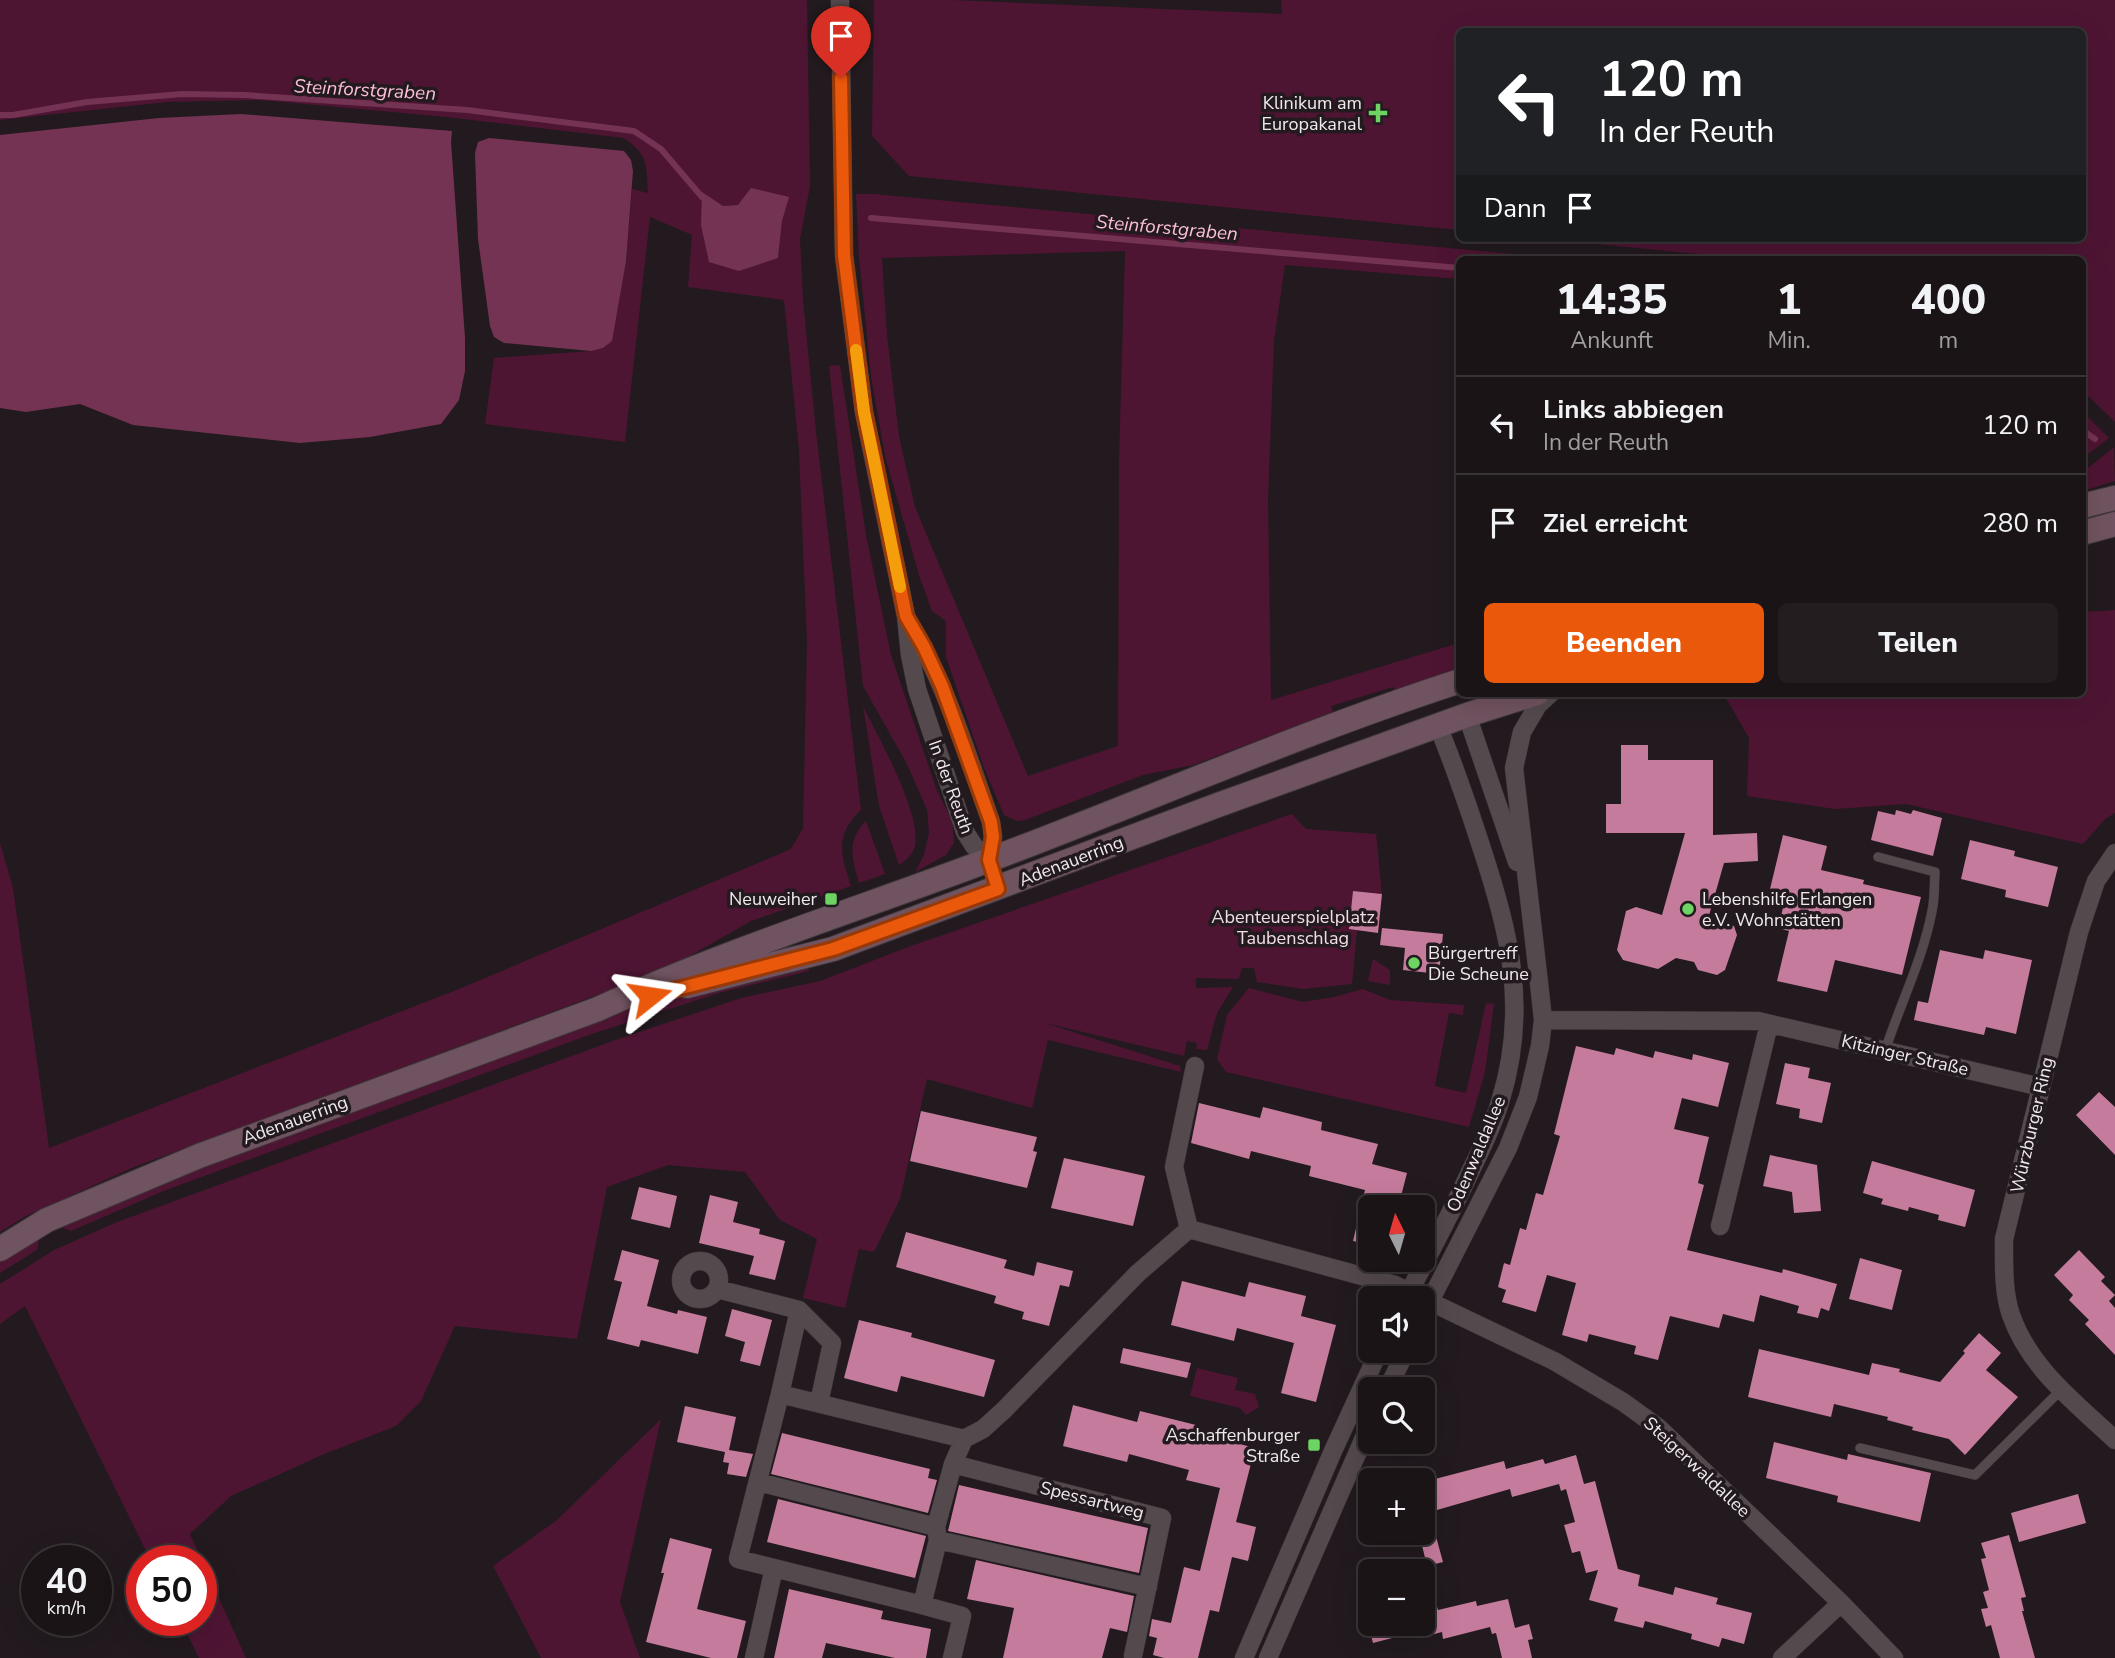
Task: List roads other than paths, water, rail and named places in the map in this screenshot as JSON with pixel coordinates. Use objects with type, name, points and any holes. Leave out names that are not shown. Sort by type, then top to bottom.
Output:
[{"type":"main road","points":[[2086,505],[2115,498]]},
{"type":"main road","points":[[2086,532],[2115,524]]},
{"type":"main road","points":[[1438,726],[1450,684]]},
{"type":"main road","name":"Adenauerring","points":[[0,1249],[47,1220],[199,1156],[598,1009],[647,987],[841,912],[989,860],[1307,734],[1450,684]]},
{"type":"main road","points":[[1457,697],[1467,715]]},
{"type":"main road","name":"Adenauerring","points":[[598,1009],[833,949],[1217,805],[1524,697]]},
{"type":"main road","points":[[989,860],[998,889]]},
{"type":"street","name":"In der Reuth","points":[[840,0],[844,255],[864,412],[906,616],[909,655],[917,690],[960,819],[974,846],[989,860]]},
{"type":"street","name":"In der Reuth","points":[[906,616],[942,686],[991,822],[993,837],[989,860]]},
{"type":"street","name":"Odenwaldallee","points":[[1435,1290],[1508,1148],[1528,1097],[1540,1046],[1543,1020],[1514,768],[1522,732],[1538,705],[1547,697]]},
{"type":"street","name":"Odenwaldallee","points":[[1467,715],[1529,898]]},
{"type":"street","name":"Odenwaldallee","points":[[1413,1286],[1437,1243],[1487,1136],[1500,1101],[1512,1053],[1514,1025],[1515,982],[1508,936],[1476,832],[1438,726]]},
{"type":"street","name":"Würzburger Ring","points":[[2115,853],[2096,881],[2079,932],[2004,1239],[2004,1278],[2011,1314],[2035,1362],[2115,1440]]},
{"type":"street","name":"Kitzinger Straße","points":[[1543,1020],[1758,1021],[2041,1087]]},
{"type":"street","points":[[1720,1226],[1769,1024]]},
{"type":"street","points":[[1189,1229],[1174,1167],[1195,1066]]},
{"type":"street","points":[[1189,1229],[1396,1286]]},
{"type":"street","points":[[922,1605],[953,1464],[964,1439],[983,1429],[1004,1410],[1138,1273],[1189,1229]]},
{"type":"street","points":[[717,1289],[799,1310],[832,1343],[818,1403]]},
{"type":"street","points":[[799,1310],[738,1559],[962,1616],[952,1658]]},
{"type":"street","name":"Steigerwaldallee","points":[[1435,1312],[1554,1361],[1623,1402],[1660,1428],[1894,1658]]},
{"type":"street","points":[[1244,1658],[1373,1363]]},
{"type":"street","points":[[780,1394],[964,1439]]},
{"type":"street","points":[[1268,1658],[1358,1452]]},
{"type":"street","name":"Spessartweg","points":[[953,1464],[1162,1518],[1133,1656]]},
{"type":"street","points":[[758,1482],[937,1533],[1148,1587]]},
{"type":"street","points":[[754,1658],[774,1568]]},
{"type":"street","points":[[1782,1658],[1841,1603]]},
{"type":"lane","points":[[1878,857],[1935,872],[1932,911],[1910,987],[1895,1017],[1885,1051]]},
{"type":"lane","points":[[1860,1448],[1975,1475],[2061,1390]]},
{"type":"waterway","name":"Steinforstgraben","points":[[0,115],[87,102],[182,94],[244,95],[467,110],[634,131],[661,149],[702,197]]},
{"type":"waterway","name":"Steinforstgraben","points":[[871,218],[1456,268]]},
{"type":"waterway","name":"Steinforstgraben","points":[[2086,433],[2095,439]]},
{"type":"place","name":"Klinikum am Europakanal","points":[[1378,113]]},
{"type":"place","name":"Neuweiher","points":[[831,899]]},
{"type":"place","name":"Lebenshilfe Erlangen e.V. Wohnstätten","points":[[1688,909]]},
{"type":"place","name":"Bürgertreff Die Scheune","points":[[1414,963]]},
{"type":"place","name":"Aschaffenburger Straße","points":[[1314,1445]]},
{"type":"park label","name":"Abenteuerspielplatz Taubenschlag","points":[[1293,927]]}]
